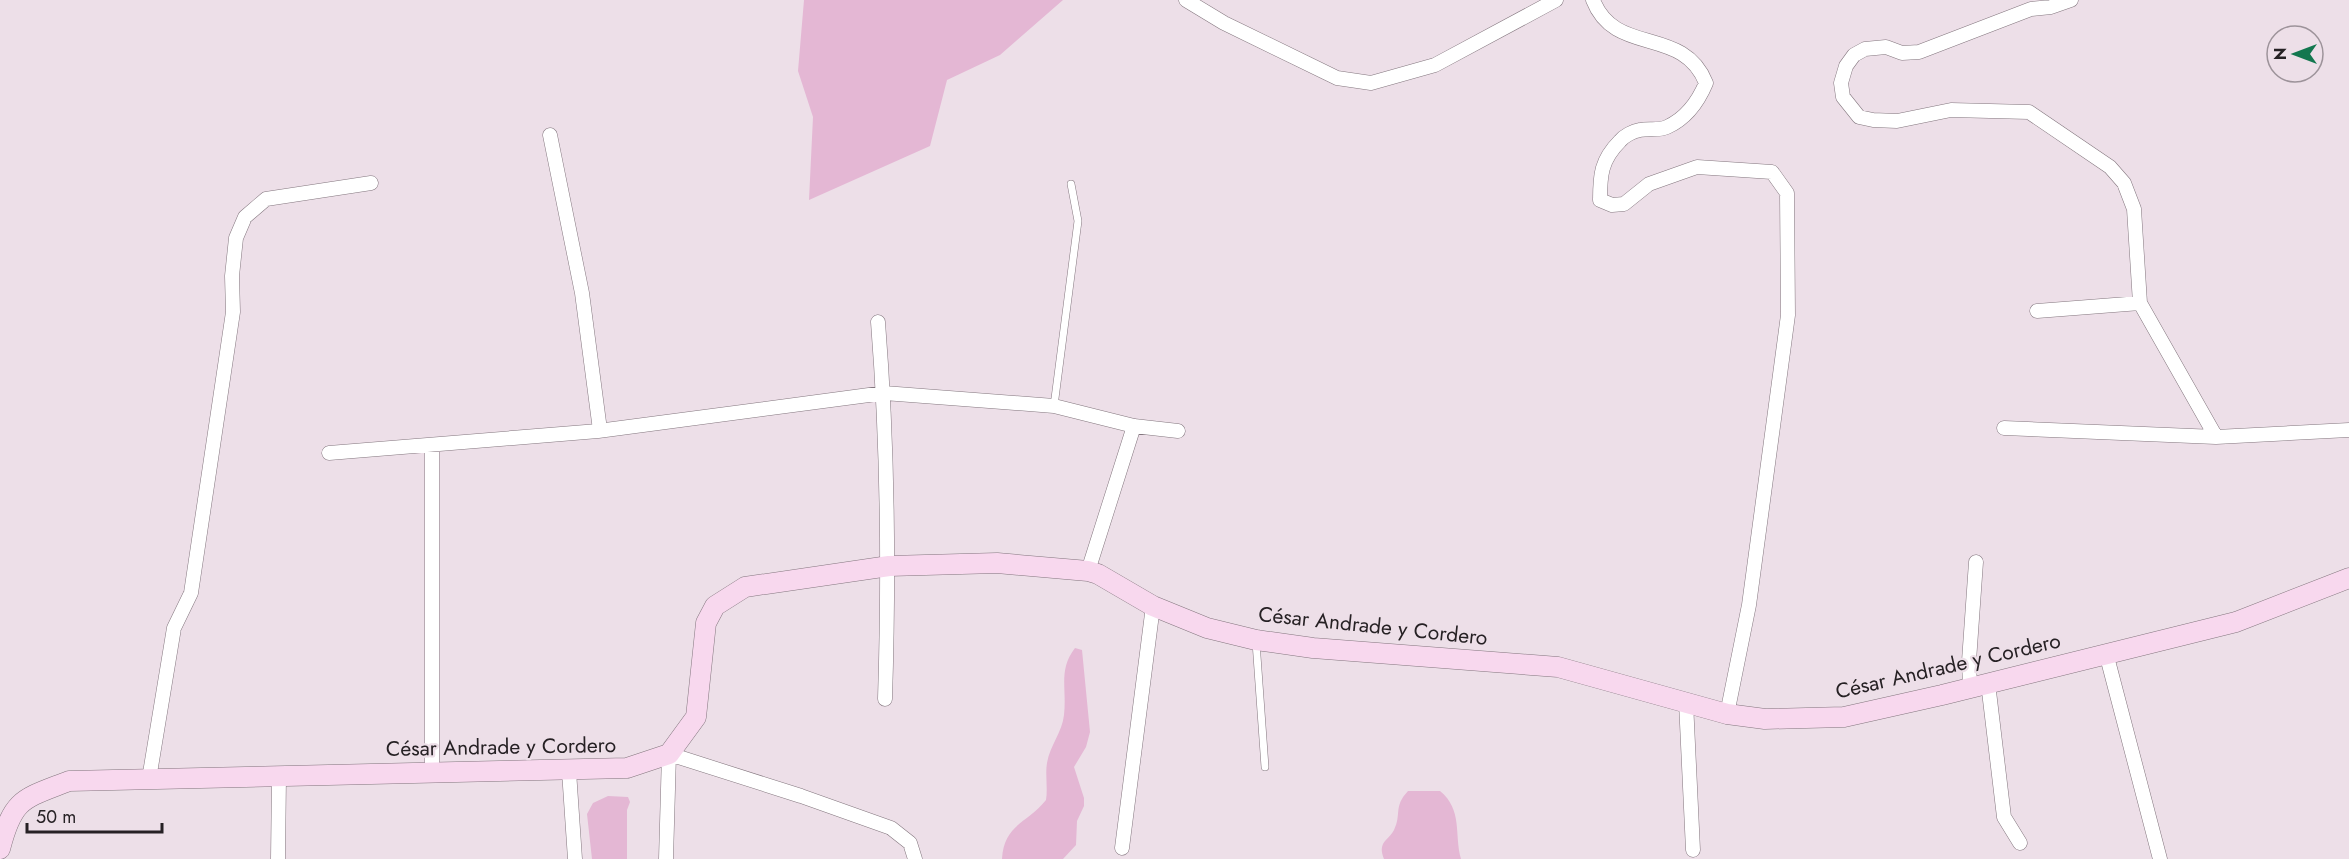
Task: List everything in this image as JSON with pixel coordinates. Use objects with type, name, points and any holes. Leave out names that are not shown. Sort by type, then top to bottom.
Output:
[{"type":"street","points":[[1186,0],[1224,23],[1337,78],[1371,83],[1435,65],[1556,0]]},
{"type":"street","points":[[1593,0],[1598,12],[1622,33],[1673,46],[1700,69],[1706,83],[1698,102],[1684,117],[1665,128],[1638,130],[1624,137],[1610,152],[1602,165],[1600,200],[1612,205],[1624,204],[1649,184],[1697,167],[1772,172],[1787,193],[1788,315],[1784,360],[1749,604],[1727,714]]},
{"type":"street","points":[[2071,0],[2051,7],[2031,9],[1919,52],[1902,53],[1886,47],[1865,50],[1854,55],[1846,66],[1841,84],[1843,97],[1859,117],[1897,122],[1951,110],[2029,111],[2110,167],[2124,183],[2134,209],[2140,303],[2216,437]]},
{"type":"street","points":[[550,135],[582,293],[600,430]]},
{"type":"street","points":[[149,779],[174,628],[191,593],[233,312],[232,276],[236,238],[245,217],[266,200],[371,183]]},
{"type":"street","points":[[2037,311],[2140,303]]},
{"type":"street","points":[[878,322],[884,393],[889,566],[885,699]]},
{"type":"street","points":[[329,453],[600,430],[884,393],[1054,406],[1134,426],[1178,431]]},
{"type":"street","points":[[1088,571],[1134,426]]},
{"type":"street","points":[[2004,428],[2216,437],[2349,430]]},
{"type":"street","points":[[432,446],[432,774]]},
{"type":"street","points":[[1976,562],[1969,661],[1979,685],[2004,817],[2020,843]]},
{"type":"street","name":"César Andrade y Cordero","points":[[0,849],[8,819],[17,806],[29,797],[69,781],[627,768],[669,754],[696,717],[706,623],[715,606],[745,587],[889,566],[997,563],[1088,571],[1098,574],[1153,606],[1207,628],[1256,640],[1313,648],[1558,667],[1727,714],[1765,719],[1844,717],[1979,685],[2236,622],[2349,578]]},
{"type":"street","points":[[1122,848],[1153,606]]},
{"type":"street","points":[[2106,653],[2160,859]]},
{"type":"street","points":[[1686,702],[1693,850]]},
{"type":"street","points":[[666,859],[669,754],[801,796],[891,828],[910,843],[915,859]]},
{"type":"street","points":[[569,771],[575,859]]},
{"type":"street","points":[[278,859],[279,776]]},
{"type":"lane","points":[[1054,406],[1078,221],[1071,184]]},
{"type":"lane","points":[[1256,640],[1265,767]]},
{"type":"shaded area","points":[[804,0],[1063,0],[1000,55],[947,80],[930,146],[809,200],[813,117],[798,71]]},
{"type":"shaded area","points":[[1075,648],[1082,650],[1090,732],[1086,747],[1074,767],[1084,798],[1084,806],[1077,821],[1076,845],[1063,859],[1002,859],[1007,838],[1012,831],[1046,800],[1047,763],[1063,721],[1065,672]]},
{"type":"shaded area","points":[[1408,791],[1440,791],[1447,798],[1455,814],[1461,859],[1384,859],[1382,849],[1384,842],[1394,830],[1399,806]]},
{"type":"shaded area","points":[[608,796],[628,797],[630,802],[627,810],[627,859],[592,859],[587,814],[593,803]]}]
